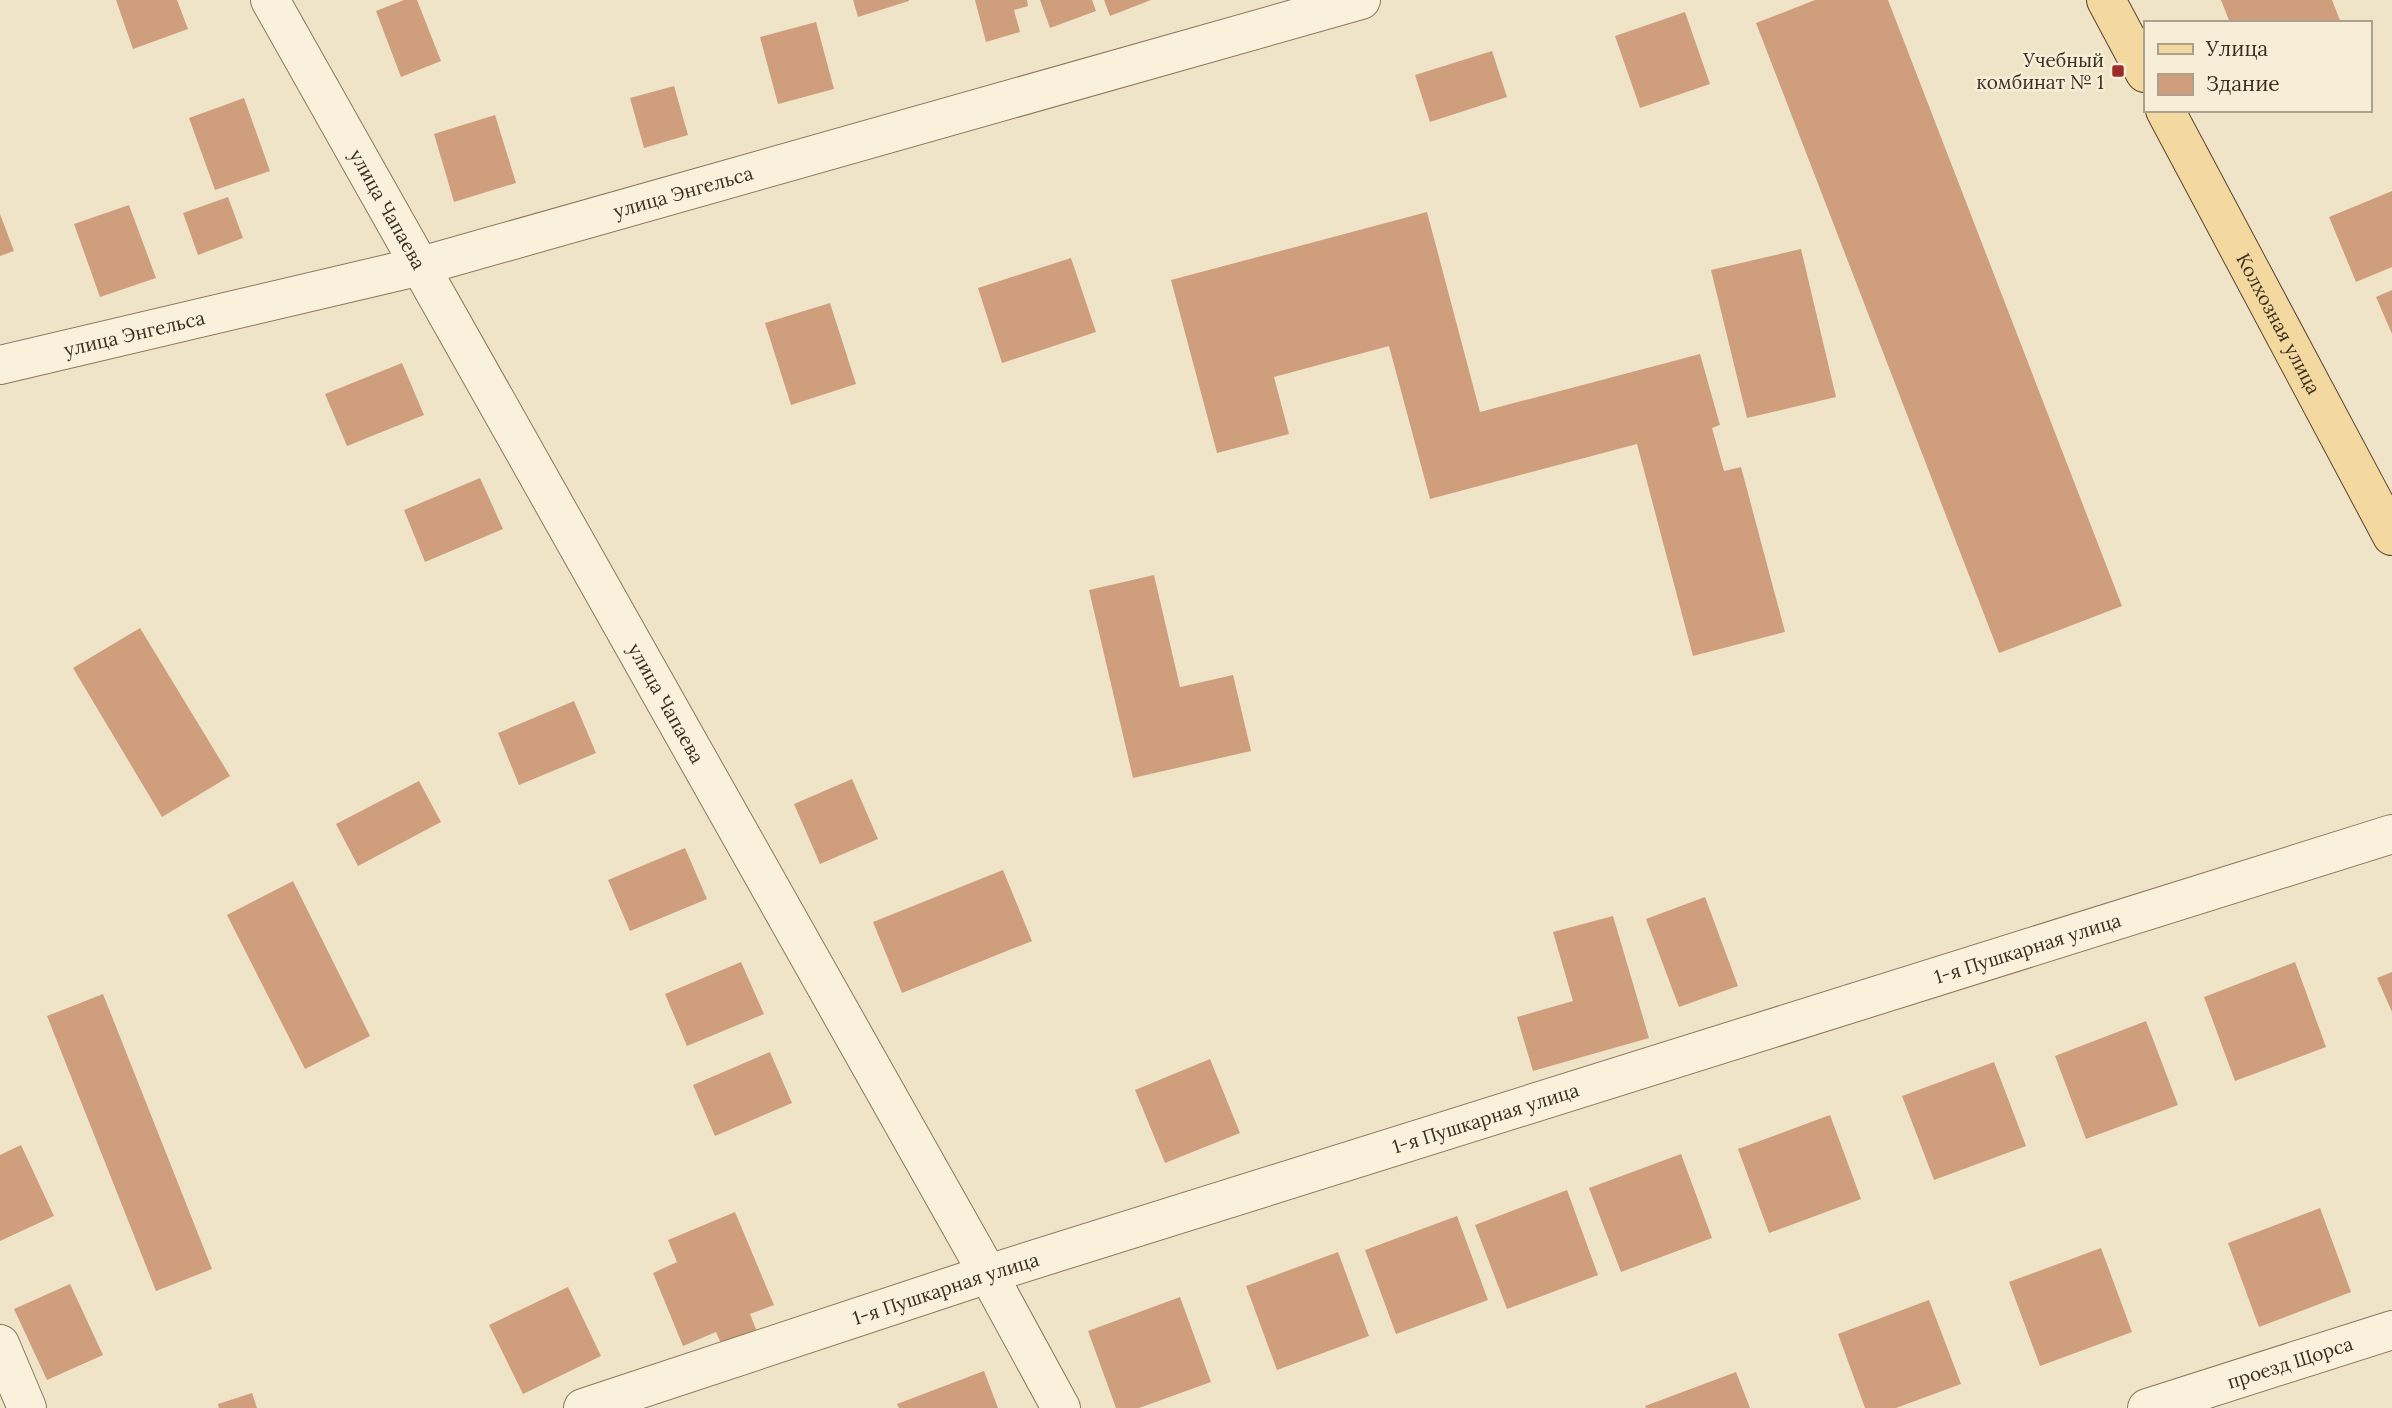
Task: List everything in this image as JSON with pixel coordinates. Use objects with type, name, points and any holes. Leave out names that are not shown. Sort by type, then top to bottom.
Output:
[{"type":"main road","points":[[2106,0],[2144,71]]},
{"type":"main road","name":"Колхозная улица","points":[[2166,112],[2392,536]]},
{"type":"street","name":"улица Чапаева","points":[[270,0],[1061,1408]]},
{"type":"street","name":"улица Энгельса","points":[[0,365],[421,266],[1361,0]]},
{"type":"street","name":"1-я Пушкарная улица","points":[[583,1408],[988,1274],[2392,834]]},
{"type":"street","name":"проезд Щорса","points":[[2147,1408],[2392,1330]]},
{"type":"street","points":[[0,1344],[27,1408]]},
{"type":"building","points":[[116,0],[177,0],[188,29],[133,49]]},
{"type":"building","points":[[404,0],[417,0],[441,61],[401,77],[376,11]]},
{"type":"building","points":[[853,0],[909,0],[909,1],[858,17]]},
{"type":"building","points":[[975,0],[1027,0],[1028,6],[1014,10],[1020,32],[986,42]]},
{"type":"building","points":[[1040,0],[1092,0],[1096,11],[1050,28]]},
{"type":"building","points":[[1104,0],[1151,0],[1110,16]]},
{"type":"building","points":[[1815,0],[1888,0],[2122,606],[1999,653],[1756,23]]},
{"type":"building","points":[[2221,0],[2332,0],[2340,21],[2229,21]]},
{"type":"building","points":[[1685,12],[1710,84],[1640,108],[1615,36]]},
{"type":"building","points":[[816,22],[834,89],[778,104],[760,37]]},
{"type":"building","points":[[1492,51],[1507,97],[1430,122],[1415,75]]},
{"type":"building","points":[[674,86],[688,135],[644,148],[630,98]]},
{"type":"building","points":[[244,98],[270,171],[215,190],[189,118]]},
{"type":"building","points":[[495,115],[516,183],[454,202],[434,134]]},
{"type":"building","points":[[2392,191],[2392,267],[2356,282],[2329,217]]},
{"type":"building","points":[[228,197],[243,238],[198,255],[183,213]]},
{"type":"building","points":[[129,205],[156,278],[100,297],[74,224]]},
{"type":"building","points":[[1427,212],[1480,412],[1700,354],[1720,425],[1712,428],[1724,471],[1741,467],[1785,632],[1693,656],[1637,444],[1430,499],[1389,346],[1274,377],[1289,434],[1217,453],[1171,280]]},
{"type":"building","points":[[0,214],[14,251],[0,256]]},
{"type":"building","points":[[1801,249],[1836,397],[1747,418],[1711,270]]},
{"type":"building","points":[[1071,258],[1096,332],[1002,363],[978,288]]},
{"type":"building","points":[[2392,290],[2392,334],[2376,297]]},
{"type":"building","points":[[830,303],[856,384],[791,405],[765,323]]},
{"type":"building","points":[[402,363],[424,415],[347,446],[325,394]]},
{"type":"building","points":[[480,478],[503,529],[425,562],[404,510]]},
{"type":"building","points":[[1154,575],[1180,687],[1233,675],[1251,751],[1133,778],[1089,590]]},
{"type":"building","points":[[140,628],[230,776],[162,817],[73,668]]},
{"type":"building","points":[[574,701],[596,753],[519,785],[498,733]]},
{"type":"building","points":[[852,779],[878,839],[820,864],[794,804]]},
{"type":"building","points":[[419,781],[441,822],[358,866],[336,824]]},
{"type":"building","points":[[685,848],[707,899],[630,931],[608,880]]},
{"type":"building","points":[[1003,870],[1032,941],[902,993],[873,922]]},
{"type":"building","points":[[293,881],[370,1036],[305,1069],[227,915]]},
{"type":"building","points":[[1705,897],[1738,986],[1679,1007],[1646,919]]},
{"type":"building","points":[[1613,916],[1649,1038],[1533,1071],[1517,1017],[1573,1001],[1553,932]]},
{"type":"building","points":[[741,962],[764,1014],[687,1046],[665,994]]},
{"type":"building","points":[[2295,962],[2326,1047],[2235,1081],[2204,997]]},
{"type":"building","points":[[2392,972],[2392,1012],[2377,978]]},
{"type":"building","points":[[103,994],[212,1269],[156,1291],[47,1016]]},
{"type":"building","points":[[2146,1021],[2178,1105],[2086,1139],[2055,1056]]},
{"type":"building","points":[[770,1052],[792,1103],[715,1136],[693,1085]]},
{"type":"building","points":[[1210,1059],[1240,1133],[1165,1163],[1135,1090]]},
{"type":"building","points":[[1994,1062],[2026,1146],[1934,1180],[1902,1096]]},
{"type":"building","points":[[1830,1115],[1861,1199],[1769,1233],[1738,1149]]},
{"type":"building","points":[[21,1145],[54,1216],[0,1241],[0,1155]]},
{"type":"building","points":[[1681,1154],[1712,1238],[1621,1272],[1589,1188]]},
{"type":"building","points":[[1567,1190],[1598,1275],[1507,1309],[1475,1225]]},
{"type":"building","points":[[2320,1208],[2351,1292],[2259,1327],[2228,1243]]},
{"type":"building","points":[[735,1212],[774,1305],[750,1314],[758,1334],[723,1348],[716,1332],[683,1346],[653,1273],[677,1262],[668,1240]]},
{"type":"building","points":[[1457,1216],[1488,1300],[1396,1334],[1365,1250]]},
{"type":"building","points":[[2101,1248],[2132,1332],[2040,1366],[2009,1282]]},
{"type":"building","points":[[1338,1252],[1369,1336],[1277,1370],[1246,1286]]},
{"type":"building","points":[[70,1284],[103,1355],[47,1380],[14,1309]]},
{"type":"building","points":[[568,1287],[601,1356],[523,1394],[489,1325]]},
{"type":"building","points":[[1180,1297],[1211,1382],[1139,1408],[1116,1408],[1088,1331]]},
{"type":"building","points":[[1929,1300],[1961,1384],[1896,1408],[1865,1408],[1838,1334]]},
{"type":"building","points":[[984,1371],[998,1408],[899,1408],[897,1404]]},
{"type":"building","points":[[1736,1372],[1750,1408],[1645,1406]]},
{"type":"building","points":[[252,1393],[257,1408],[219,1408],[218,1404]]},
{"type":"place","name":"Учебный комбинат № 1","points":[[2118,71]]}]
